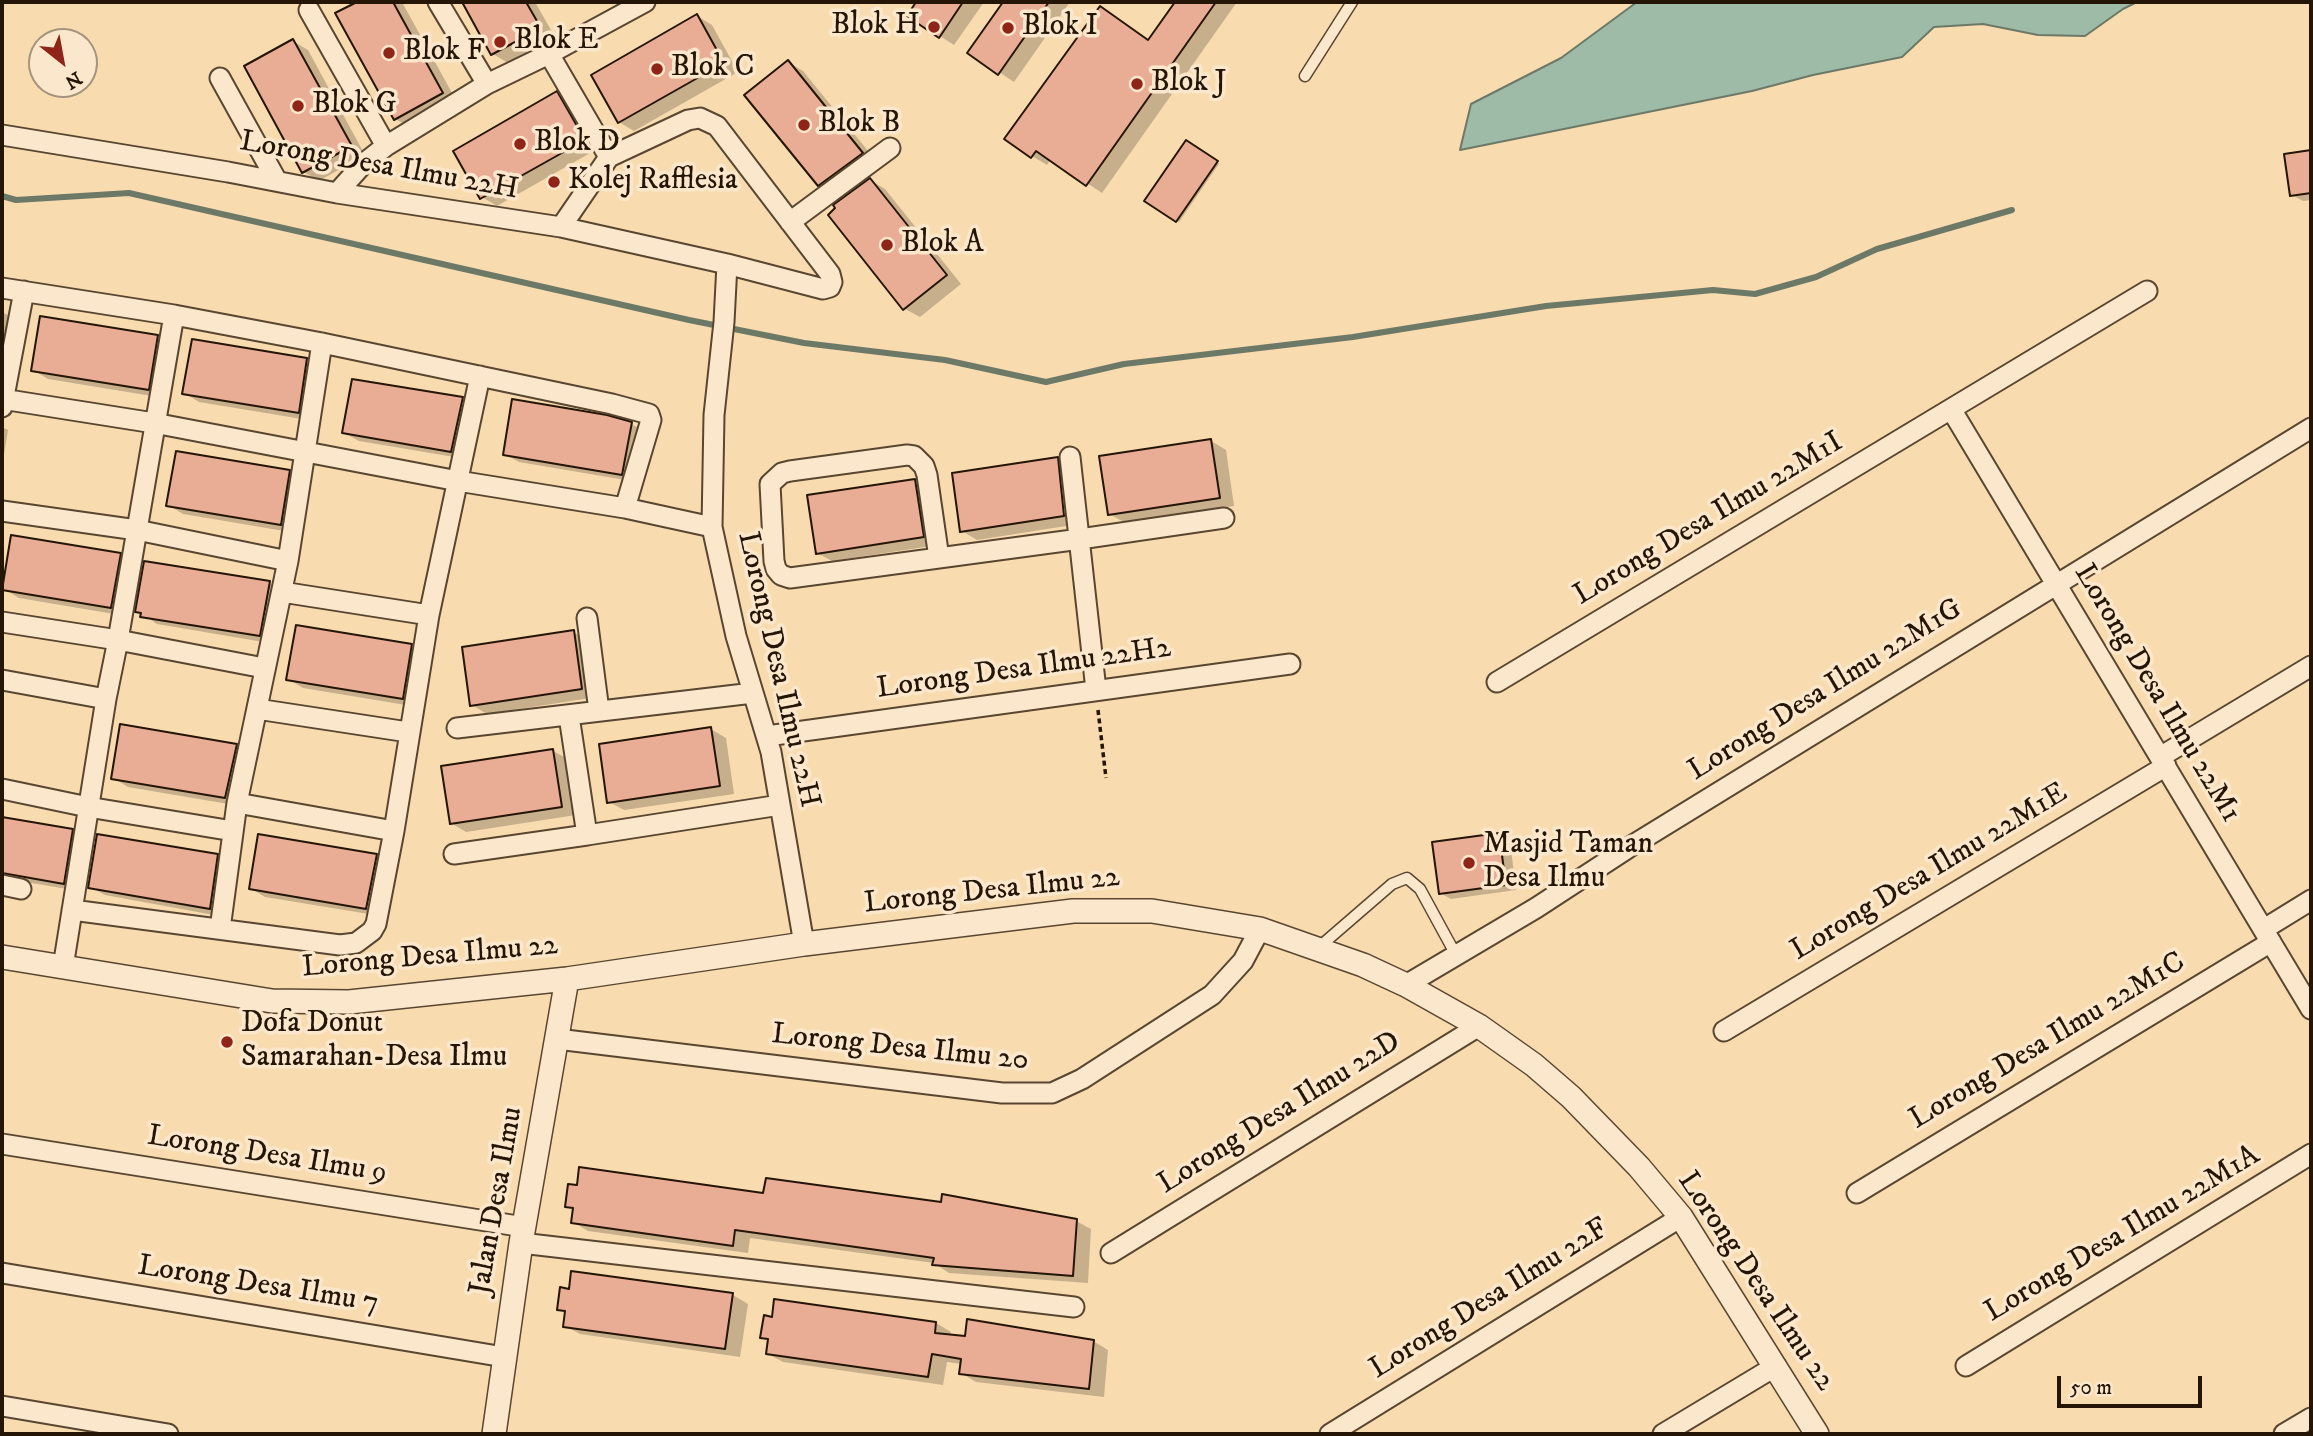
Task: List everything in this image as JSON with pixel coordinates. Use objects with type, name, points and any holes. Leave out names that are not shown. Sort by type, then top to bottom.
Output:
[{"type":"street","points":[[438,2],[487,84]]},
{"type":"street","points":[[337,193],[363,164],[386,146],[487,84],[645,2]]},
{"type":"street","points":[[309,10],[386,146]]},
{"type":"street","points":[[549,54],[609,157]]},
{"type":"street","points":[[220,78],[277,181]]},
{"type":"street","points":[[561,227],[609,157],[688,120],[700,118],[718,126],[832,279],[826,289],[727,264]]},
{"type":"street","name":"Lorong Desa Ilmu 22H","points":[[2,135],[337,193],[561,227],[727,264],[724,322],[716,380],[712,527],[728,607],[767,736],[804,944]]},
{"type":"street","points":[[790,222],[890,148]]},
{"type":"street","points":[[2,288],[174,315],[322,343],[624,407],[650,415],[625,508]]},
{"type":"street","points":[[24,291],[2,402],[155,423],[458,481],[625,508],[712,527]]},
{"type":"street","name":"Lorong Desa Ilmu 22M1I","points":[[1497,682],[2147,291]]},
{"type":"street","points":[[63,967],[106,699],[174,315]]},
{"type":"street","points":[[220,929],[237,803],[288,561],[322,343]]},
{"type":"street","points":[[72,911],[340,946],[356,943],[372,930],[376,924],[394,831],[429,615],[480,376]]},
{"type":"street","name":"Lorong Desa Ilmu 22M1","points":[[1951,409],[2311,1009]]},
{"type":"street","name":"Lorong Desa Ilmu 22M1G","points":[[1406,985],[1536,908],[1628,848],[2311,428]]},
{"type":"street","points":[[939,558],[927,475],[924,466],[914,456],[790,471],[782,473],[770,484],[774,561],[776,569],[786,578],[939,558],[1080,539],[1224,518]]},
{"type":"street","points":[[1070,457],[1096,691]]},
{"type":"street","points":[[2,511],[137,530],[288,561]]},
{"type":"street","points":[[282,592],[429,615]]},
{"type":"street","points":[[587,618],[598,711]]},
{"type":"street","points":[[2,622],[118,640],[264,668]]},
{"type":"street","name":"Lorong Desa Ilmu 22H2","points":[[767,736],[1290,664]]},
{"type":"street","name":"Lorong Desa Ilmu 22M1E","points":[[1724,1031],[2163,762],[2311,666]]},
{"type":"street","points":[[2,680],[106,699]]},
{"type":"street","points":[[457,728],[753,692]]},
{"type":"street","points":[[257,709],[408,732]]},
{"type":"street","points":[[569,716],[587,835]]},
{"type":"street","points":[[2,789],[88,807],[233,831]]},
{"type":"street","points":[[237,803],[394,831]]},
{"type":"street","points":[[454,854],[780,805]]},
{"type":"street","name":"Lorong Desa Ilmu 22M1C","points":[[1857,1193],[2267,935],[2311,900]]},
{"type":"street","name":"Lorong Desa Ilmu 22","points":[[2,957],[243,996],[284,1001],[349,1002],[566,979],[804,944],[1030,915],[1112,909],[1171,912],[1260,929],[1363,965],[1406,985],[1479,1026],[1534,1065],[1571,1097],[1630,1158],[1681,1217],[1817,1434]]},
{"type":"street","name":"Lorong Desa Ilmu 20","points":[[558,1039],[1002,1093],[1052,1093],[1082,1079],[1212,995],[1243,961],[1260,929]]},
{"type":"street","name":"Jalan Desa Ilmu","points":[[495,1434],[523,1235],[566,979]]},
{"type":"street","name":"Lorong Desa Ilmu 22D","points":[[1111,1254],[1479,1026]]},
{"type":"street","name":"Lorong Desa Ilmu 9","points":[[2,1144],[523,1235],[1074,1307]]},
{"type":"street","name":"Lorong Desa Ilmu 22M1A","points":[[1966,1366],[2311,1154]]},
{"type":"street","name":"Lorong Desa Ilmu 22F","points":[[1330,1434],[1681,1217]]},
{"type":"street","name":"Lorong Desa Ilmu 7","points":[[2,1273],[504,1357]]},
{"type":"street","points":[[1663,1434],[1776,1366]]},
{"type":"street","points":[[2,1406],[168,1434]]},
{"type":"street","points":[[2284,1434],[2311,1418]]},
{"type":"lane","points":[[1305,76],[1352,2]]},
{"type":"lane","points":[[1318,948],[1392,884],[1407,878],[1420,889],[1456,955]]},
{"type":"path","points":[[1096,691],[1106,778]]},
{"type":"shaded area","points":[[1637,2],[2137,2],[2085,36],[2038,35],[1983,24],[1934,27],[1902,57],[1813,75],[1752,91],[1460,150],[1471,104],[1561,58]]},
{"type":"building","name":"Blok F","points":[[357,2],[393,2],[443,93],[394,120],[335,13]]},
{"type":"building","name":"Blok E","points":[[462,2],[526,2],[541,28],[491,55]]},
{"type":"building","name":"Blok H","points":[[916,2],[963,2],[939,38],[907,16]]},
{"type":"building","name":"Blok I","points":[[1003,2],[1049,2],[998,75],[967,53]]},
{"type":"building","points":[[1175,2],[1216,2],[1086,186],[1036,151],[1031,158],[1004,139],[1100,6],[1148,40]]},
{"type":"building","name":"Blok C","points":[[697,14],[724,63],[618,123],[591,75]]},
{"type":"building","name":"Blok G","points":[[293,39],[352,146],[302,173],[244,66]]},
{"type":"building","name":"Blok B","points":[[788,60],[863,153],[818,186],[744,95]]},
{"type":"building","name":"Blok D","points":[[557,91],[585,140],[480,199],[453,151]]},
{"type":"building","points":[[1186,140],[1218,161],[1176,222],[1144,201]]},
{"type":"building","points":[[2311,150],[2311,193],[2290,196],[2284,154]]},
{"type":"building","name":"Blok A","points":[[870,178],[947,275],[903,310],[828,215],[835,208],[833,205]]},
{"type":"building","points":[[40,316],[158,335],[149,390],[31,371]]},
{"type":"building","points":[[192,339],[307,358],[299,413],[182,394]]},
{"type":"building","points":[[352,379],[463,397],[451,452],[342,433]]},
{"type":"building","points":[[512,399],[607,415],[632,422],[622,475],[503,455]]},
{"type":"building","points":[[1211,439],[1220,498],[1108,515],[1099,456]]},
{"type":"building","points":[[176,451],[290,470],[281,525],[166,506]]},
{"type":"building","points":[[1058,457],[1064,516],[960,532],[952,473]]},
{"type":"building","points":[[915,479],[924,537],[816,554],[807,495]]},
{"type":"building","points":[[11,535],[121,553],[111,608],[2,590]]},
{"type":"building","points":[[144,561],[270,581],[260,636],[140,617],[141,613],[135,612]]},
{"type":"building","points":[[296,625],[412,644],[403,699],[286,680]]},
{"type":"building","points":[[574,630],[582,689],[470,706],[462,647]]},
{"type":"building","points":[[120,724],[237,744],[225,798],[111,779]]},
{"type":"building","points":[[711,727],[720,786],[607,803],[599,744]]},
{"type":"building","points":[[553,749],[562,807],[450,824],[441,766]]},
{"type":"building","points":[[2,817],[73,829],[64,884],[2,873]]},
{"type":"building","name":"Masjid Taman Desa Ilmu","points":[[1499,833],[1506,885],[1439,894],[1432,842]]},
{"type":"building","points":[[97,834],[218,854],[210,909],[88,888]]},
{"type":"building","points":[[258,834],[377,854],[366,909],[249,889]]},
{"type":"building","points":[[579,1167],[763,1193],[766,1178],[941,1202],[942,1194],[1077,1219],[1073,1276],[932,1265],[934,1258],[735,1230],[733,1246],[571,1223],[573,1208],[565,1207],[568,1184],[577,1185]]},
{"type":"building","points":[[571,1271],[733,1293],[725,1349],[563,1327],[565,1311],[557,1310],[560,1287],[569,1289]]},
{"type":"building","points":[[774,1299],[936,1322],[935,1333],[965,1336],[967,1319],[1094,1340],[1089,1389],[959,1374],[961,1359],[932,1354],[928,1377],[766,1354],[768,1339],[760,1338],[764,1315],[772,1317]]},
{"type":"waterway","points":[[2,196],[16,200],[129,193],[689,320],[804,343],[945,360],[1046,382],[1124,364],[1353,337],[1546,306],[1713,290],[1755,294],[1816,277],[1877,249],[2012,210]]},
{"type":"place","name":"Blok H","points":[[934,27]]},
{"type":"place","name":"Blok I","points":[[1008,28]]},
{"type":"place","name":"Blok E","points":[[500,42]]},
{"type":"place","name":"Blok F","points":[[389,53]]},
{"type":"place","name":"Blok C","points":[[657,69]]},
{"type":"place","name":"Blok J","points":[[1137,84]]},
{"type":"place","name":"Blok G","points":[[298,106]]},
{"type":"place","name":"Blok B","points":[[804,125]]},
{"type":"place","name":"Blok D","points":[[520,144]]},
{"type":"place","name":"Kolej Rafflesia","points":[[554,182]]},
{"type":"place","name":"Blok A","points":[[887,245]]},
{"type":"place","name":"Masjid Taman Desa Ilmu","points":[[1469,863]]},
{"type":"place","name":"Dofa Donut Samarahan-Desa Ilmu","points":[[227,1042]]}]
